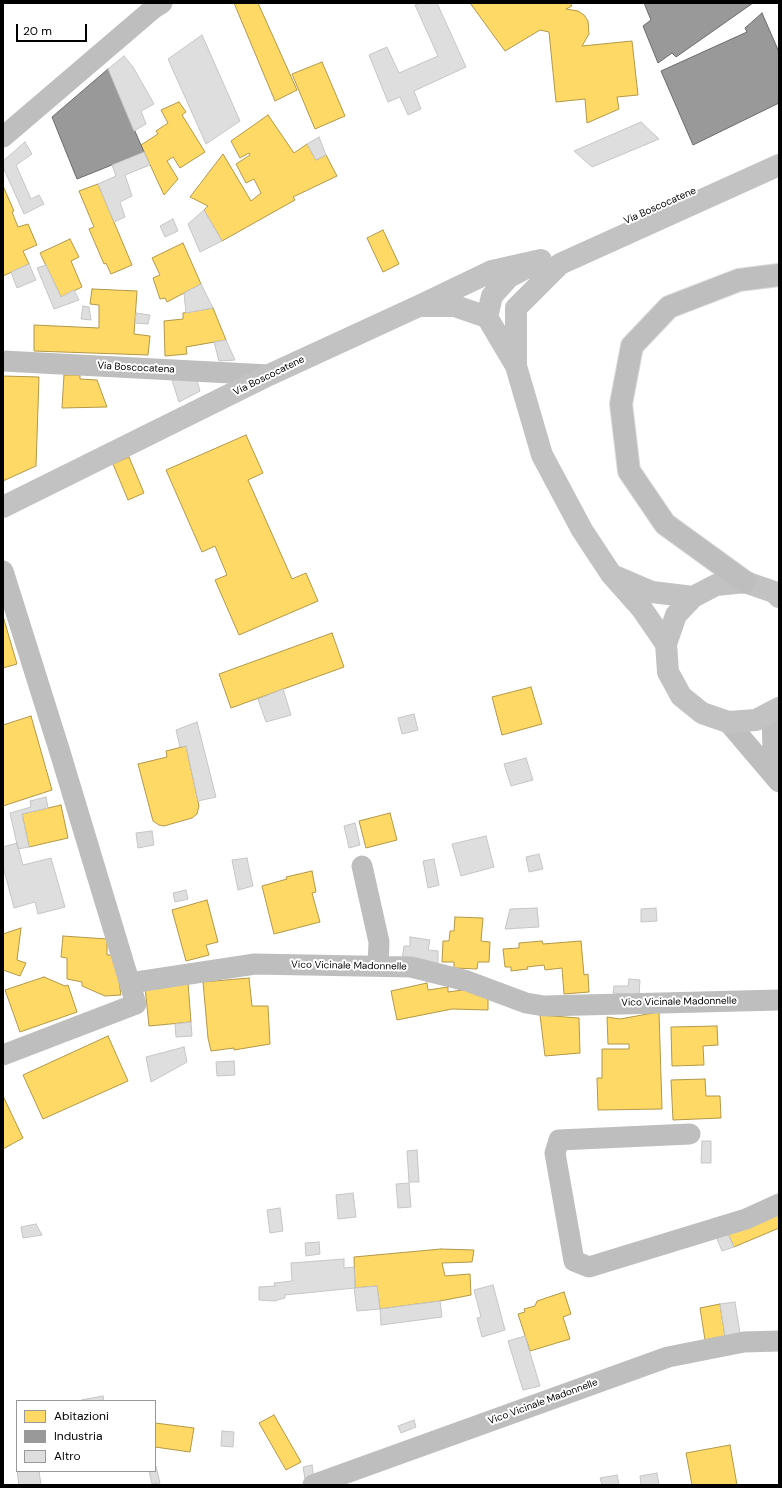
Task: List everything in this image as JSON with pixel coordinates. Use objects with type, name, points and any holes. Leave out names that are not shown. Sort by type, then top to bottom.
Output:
[{"type":"highway","points":[[745,582],[665,524],[628,471],[621,404],[632,346],[669,307],[739,280],[779,275]]},
{"type":"street","points":[[3,137],[148,13],[162,3]]},
{"type":"street","name":"Via Boscocatene","points":[[551,262],[779,152]]},
{"type":"street","name":"Via Boscocatene","points":[[3,507],[269,375],[421,305],[500,274],[551,262],[779,165]]},
{"type":"street","points":[[516,366],[516,308],[551,262]]},
{"type":"street","points":[[487,318],[492,296],[500,274]]},
{"type":"street","points":[[421,305],[455,306],[487,318],[516,366],[542,455],[582,530],[611,574],[642,609],[666,644]]},
{"type":"street","name":"Via Boscocatena","points":[[3,361],[269,375]]},
{"type":"street","points":[[3,571],[136,1004],[3,1055]]},
{"type":"street","points":[[611,574],[652,592],[693,597]]},
{"type":"street","points":[[775,710],[756,720],[728,722],[702,713],[681,696],[668,672],[666,644],[676,616],[693,597],[716,585],[745,582],[774,592],[779,596]]},
{"type":"street","points":[[775,710],[773,752],[779,781]]},
{"type":"street","points":[[728,722],[779,781]]},
{"type":"street","points":[[362,866],[378,942],[378,966]]},
{"type":"street","name":"Vico Vicinale Madonnelle","points":[[130,984],[255,964],[378,966],[411,967],[467,981],[526,1003],[544,1006],[779,1000]]},
{"type":"street","points":[[690,1134],[560,1140],[555,1154],[574,1261],[589,1267],[746,1219],[779,1204]]},
{"type":"street","name":"Vico Vicinale Madonnelle","points":[[313,1485],[668,1357],[744,1342],[779,1341]]},
{"type":"building: Abitazioni","points":[[234,3],[258,3],[297,90],[275,101]]},
{"type":"building: Abitazioni","points":[[470,3],[570,3],[572,6],[566,9],[578,11],[584,15],[588,21],[589,34],[582,46],[632,41],[638,95],[617,97],[619,109],[587,123],[585,99],[556,102],[549,32],[540,30],[505,51]]},
{"type":"building: Abitazioni","points":[[322,62],[345,116],[315,129],[292,74]]},
{"type":"building: Abitazioni","points":[[179,102],[186,112],[182,115],[205,152],[180,168],[173,157],[167,161],[178,179],[164,195],[141,145],[158,134],[156,131],[168,123],[161,110]]},
{"type":"building: Abitazioni","points":[[268,115],[294,153],[307,144],[316,160],[326,155],[337,176],[293,197],[295,200],[222,241],[204,210],[208,206],[190,197],[223,154],[251,201],[261,193],[254,179],[246,183],[236,164],[250,155],[249,153],[240,158],[231,141]]},
{"type":"building: Abitazioni","points":[[98,184],[132,265],[111,274],[106,263],[104,264],[89,229],[94,227],[79,191]]},
{"type":"building: Abitazioni","points":[[3,186],[14,211],[12,212],[18,227],[28,224],[37,245],[23,251],[29,264],[3,276]]},
{"type":"building: Abitazioni","points":[[383,230],[399,264],[383,272],[367,238]]},
{"type":"building: Abitazioni","points":[[70,239],[79,257],[71,261],[82,287],[61,297],[40,253]]},
{"type":"building: Abitazioni","points":[[183,243],[201,284],[167,302],[165,298],[160,299],[153,278],[160,275],[152,258]]},
{"type":"building: Abitazioni","points":[[92,289],[137,291],[134,334],[150,336],[148,355],[34,351],[34,325],[99,328],[99,305],[90,304]]},
{"type":"building: Abitazioni","points":[[213,308],[226,340],[186,347],[187,354],[165,356],[164,321],[183,319],[183,313]]},
{"type":"building: Abitazioni","points":[[64,375],[80,375],[80,379],[97,380],[107,407],[62,408]]},
{"type":"building: Abitazioni","points":[[3,376],[39,377],[36,466],[3,481]]},
{"type":"building: Abitazioni","points":[[246,435],[263,473],[248,480],[292,579],[306,573],[318,601],[239,635],[215,580],[227,575],[215,546],[202,552],[166,470]]},
{"type":"building: Abitazioni","points":[[129,457],[144,493],[128,500],[113,464]]},
{"type":"building: Abitazioni","points":[[3,616],[17,664],[3,668]]},
{"type":"building: Abitazioni","points":[[332,633],[344,667],[231,708],[219,674]]},
{"type":"building: Abitazioni","points":[[531,687],[542,724],[502,735],[492,697]]},
{"type":"building: Abitazioni","points":[[31,716],[52,790],[3,806],[3,725]]},
{"type":"building: Abitazioni","points":[[186,746],[199,806],[197,814],[192,818],[164,826],[159,825],[153,821],[138,764],[167,757],[166,751]]},
{"type":"building: Abitazioni","points":[[61,805],[68,838],[29,847],[22,814]]},
{"type":"building: Abitazioni","points":[[390,813],[397,840],[366,848],[359,821]]},
{"type":"building: Abitazioni","points":[[312,871],[316,892],[312,893],[320,922],[274,934],[262,886],[287,879],[286,877]]},
{"type":"building: Abitazioni","points":[[207,900],[218,942],[206,945],[209,955],[186,961],[172,910]]},
{"type":"building: Abitazioni","points":[[455,917],[483,918],[481,941],[490,942],[489,962],[478,962],[477,969],[454,968],[454,962],[442,962],[443,941],[449,941],[450,931],[454,931]]},
{"type":"building: Abitazioni","points":[[21,928],[17,960],[26,963],[20,976],[3,970],[3,934]]},
{"type":"building: Abitazioni","points":[[63,936],[107,939],[107,955],[115,955],[121,995],[105,996],[82,986],[82,982],[67,979],[67,958],[61,957]]},
{"type":"building: Abitazioni","points":[[542,941],[543,944],[581,941],[584,975],[588,974],[589,992],[564,994],[562,968],[545,970],[544,965],[511,971],[511,967],[505,967],[503,949],[519,948],[519,943]]},
{"type":"building: Abitazioni","points":[[44,977],[65,986],[68,985],[77,1012],[20,1032],[5,990]]},
{"type":"building: Abitazioni","points":[[249,978],[252,1006],[268,1006],[270,1044],[234,1050],[234,1048],[211,1051],[208,1038],[203,982]]},
{"type":"building: Abitazioni","points":[[188,983],[191,1022],[149,1026],[145,987]]},
{"type":"building: Abitazioni","points":[[427,983],[428,990],[448,987],[448,992],[470,989],[488,994],[488,1010],[452,1009],[397,1020],[391,991]]},
{"type":"building: Abitazioni","points":[[659,1012],[662,1109],[598,1110],[597,1078],[602,1078],[602,1049],[629,1049],[629,1044],[608,1044],[607,1017],[620,1019]]},
{"type":"building: Abitazioni","points":[[540,1015],[579,1018],[580,1053],[545,1056]]},
{"type":"building: Abitazioni","points":[[717,1026],[718,1045],[703,1046],[704,1065],[672,1066],[671,1027]]},
{"type":"building: Abitazioni","points":[[108,1036],[128,1081],[43,1119],[23,1075]]},
{"type":"building: Abitazioni","points":[[705,1079],[706,1096],[720,1096],[721,1118],[673,1120],[671,1080]]},
{"type":"building: Abitazioni","points":[[3,1096],[23,1138],[3,1149]]},
{"type":"building: Abitazioni","points":[[779,1215],[779,1228],[734,1247],[726,1229]]},
{"type":"building: Abitazioni","points":[[441,1249],[474,1250],[472,1262],[442,1263],[445,1276],[470,1274],[471,1295],[440,1301],[380,1309],[377,1286],[355,1288],[354,1257]]},
{"type":"building: Abitazioni","points":[[564,1292],[571,1314],[563,1317],[570,1339],[530,1351],[518,1314],[525,1312],[524,1309],[535,1306],[537,1301]]},
{"type":"building: Abitazioni","points":[[720,1304],[725,1336],[705,1340],[700,1308]]},
{"type":"building: Abitazioni","points":[[274,1415],[301,1462],[286,1470],[259,1423]]},
{"type":"building: Abitazioni","points":[[156,1423],[194,1428],[190,1452],[156,1447]]},
{"type":"building: Abitazioni","points":[[730,1445],[737,1485],[692,1485],[686,1453]]},
{"type":"building: Industria","points":[[644,3],[753,3],[676,57],[672,53],[658,63],[643,26],[651,20]]},
{"type":"building: Industria","points":[[762,13],[779,52],[779,103],[693,145],[661,71],[747,32],[745,28]]},
{"type":"building: Industria","points":[[108,69],[144,152],[77,179],[52,117]]},
{"type":"building: Altro","points":[[420,3],[437,3],[466,67],[414,91],[421,109],[408,115],[400,97],[388,102],[369,55],[387,47],[399,73],[438,56],[415,5]]},
{"type":"building: Altro","points":[[202,35],[240,121],[206,144],[168,59]]},
{"type":"building: Altro","points":[[124,56],[133,67],[154,104],[141,111],[146,124],[134,131],[108,69]]},
{"type":"building: Altro","points":[[641,122],[659,139],[592,167],[574,151]]},
{"type":"building: Altro","points":[[319,137],[326,155],[316,160],[307,144]]},
{"type":"building: Altro","points":[[25,142],[32,154],[16,165],[31,199],[39,195],[44,204],[24,214],[3,167],[3,161]]},
{"type":"building: Altro","points":[[144,152],[150,165],[125,175],[132,196],[120,202],[125,217],[114,222],[98,184],[116,176],[112,165]]},
{"type":"building: Altro","points":[[204,210],[222,241],[200,252],[188,224]]},
{"type":"building: Altro","points":[[173,219],[178,231],[165,237],[160,226]]},
{"type":"building: Altro","points":[[29,264],[36,280],[17,288],[11,272]]},
{"type":"building: Altro","points":[[46,265],[61,297],[74,290],[79,300],[54,309],[37,268]]},
{"type":"building: Altro","points":[[201,284],[213,308],[186,313],[184,293]]},
{"type":"building: Altro","points":[[83,306],[89,307],[91,320],[81,319]]},
{"type":"building: Altro","points":[[136,313],[150,315],[148,324],[135,323]]},
{"type":"building: Altro","points":[[226,340],[235,360],[219,361],[214,342]]},
{"type":"building: Altro","points":[[170,374],[195,374],[200,391],[179,402]]},
{"type":"building: Altro","points":[[283,689],[291,715],[266,722],[258,699]]},
{"type":"building: Altro","points":[[414,714],[418,730],[402,734],[398,718]]},
{"type":"building: Altro","points":[[197,722],[216,797],[198,801],[186,746],[180,747],[176,730]]},
{"type":"building: Altro","points":[[526,758],[533,780],[511,786],[504,764]]},
{"type":"building: Altro","points":[[46,797],[48,808],[22,814],[29,847],[18,849],[10,813],[31,807],[30,801]]},
{"type":"building: Altro","points":[[355,823],[360,845],[349,848],[344,826]]},
{"type":"building: Altro","points":[[152,831],[154,845],[138,848],[136,833]]},
{"type":"building: Altro","points":[[486,836],[494,867],[461,876],[452,844]]},
{"type":"building: Altro","points":[[17,843],[23,865],[51,858],[65,907],[38,914],[35,902],[14,908],[3,866],[3,847]]},
{"type":"building: Altro","points":[[539,854],[543,869],[529,872],[526,857]]},
{"type":"building: Altro","points":[[247,858],[253,886],[238,890],[232,860]]},
{"type":"building: Altro","points":[[434,859],[439,885],[428,888],[423,861]]},
{"type":"building: Altro","points":[[186,890],[188,899],[175,902],[173,893]]},
{"type":"building: Altro","points":[[537,908],[539,927],[505,929],[510,909]]},
{"type":"building: Altro","points":[[656,908],[657,921],[641,922],[641,909]]},
{"type":"building: Altro","points":[[410,937],[430,940],[428,950],[438,951],[438,966],[402,960],[404,946],[410,946]]},
{"type":"building: Altro","points":[[629,979],[640,980],[639,995],[613,993],[614,986],[628,986]]},
{"type":"building: Altro","points":[[191,1022],[192,1036],[176,1037],[175,1024]]},
{"type":"building: Altro","points":[[184,1047],[187,1062],[151,1082],[146,1057]]},
{"type":"building: Altro","points":[[234,1061],[235,1075],[217,1076],[216,1062]]},
{"type":"building: Altro","points":[[702,1141],[711,1141],[711,1163],[701,1163]]},
{"type":"building: Altro","points":[[417,1150],[419,1182],[409,1182],[407,1151]]},
{"type":"building: Altro","points":[[409,1183],[411,1207],[398,1208],[396,1184]]},
{"type":"building: Altro","points":[[353,1193],[356,1217],[338,1219],[336,1195]]},
{"type":"building: Altro","points":[[280,1208],[283,1231],[270,1233],[267,1210]]},
{"type":"building: Altro","points":[[36,1224],[42,1235],[23,1238],[21,1227]]},
{"type":"building: Altro","points":[[726,1229],[734,1247],[722,1251],[715,1234]]},
{"type":"building: Altro","points":[[319,1242],[320,1254],[306,1256],[305,1243]]},
{"type":"building: Altro","points":[[344,1259],[344,1268],[354,1267],[355,1288],[285,1295],[285,1298],[274,1301],[259,1300],[259,1287],[275,1286],[274,1283],[292,1281],[291,1263]]},
{"type":"building: Altro","points":[[493,1285],[505,1330],[482,1337],[477,1318],[481,1317],[474,1290]]},
{"type":"building: Altro","points":[[377,1286],[380,1309],[357,1311],[354,1288]]},
{"type":"building: Altro","points":[[440,1301],[442,1317],[381,1325],[380,1309]]},
{"type":"building: Altro","points":[[735,1302],[740,1333],[725,1336],[720,1304]]},
{"type":"building: Altro","points":[[525,1336],[540,1386],[523,1390],[508,1341]]},
{"type":"building: Altro","points":[[103,1396],[104,1400],[81,1400]]},
{"type":"building: Altro","points":[[414,1420],[416,1427],[401,1433],[398,1426]]},
{"type":"building: Altro","points":[[222,1431],[234,1432],[233,1447],[221,1446]]},
{"type":"building: Altro","points":[[312,1465],[314,1478],[305,1479],[303,1467]]},
{"type":"building: Altro","points":[[156,1466],[160,1483],[152,1484],[149,1472],[156,1472]]},
{"type":"building: Altro","points":[[17,1472],[39,1472],[41,1485],[19,1485]]},
{"type":"building: Altro","points":[[657,1473],[659,1485],[641,1485],[640,1476]]},
{"type":"building: Altro","points":[[617,1475],[619,1485],[602,1485],[600,1478]]}]
